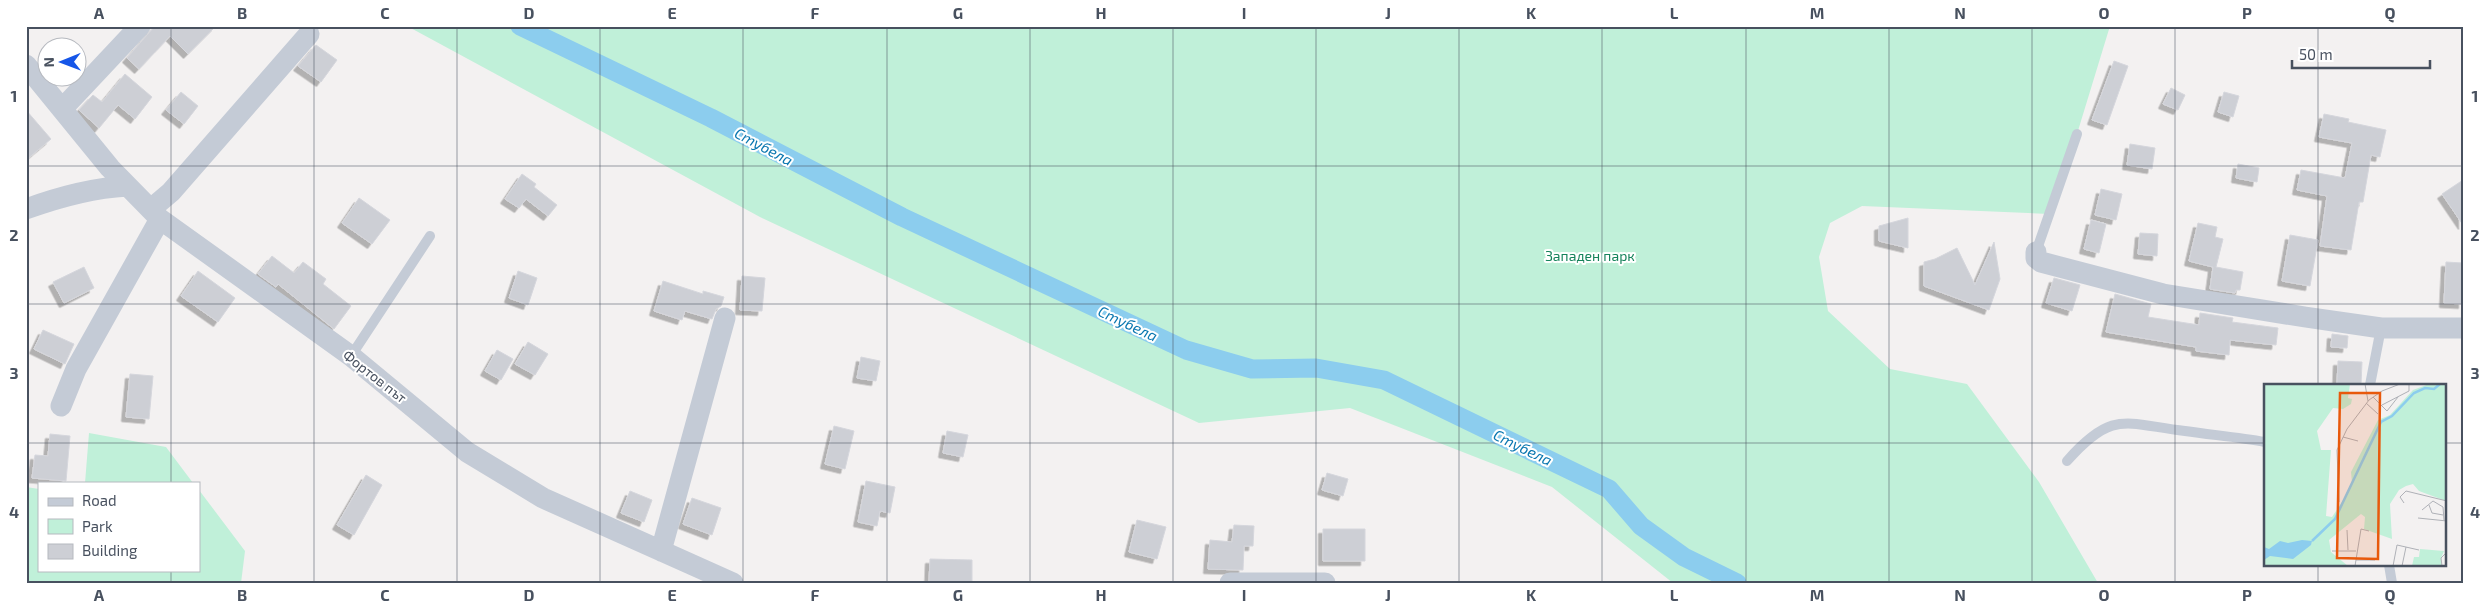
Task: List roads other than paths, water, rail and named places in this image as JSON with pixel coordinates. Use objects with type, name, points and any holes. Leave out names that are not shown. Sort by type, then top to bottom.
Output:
[{"type":"street","points":[[63,108],[140,26]]},
{"type":"street","points":[[61,406],[76,369],[156,214],[171,192],[309,34]]},
{"type":"street","name":"Фортов път","points":[[26,65],[127,186],[156,214],[351,356],[467,452],[543,498],[733,583]]},
{"type":"street","points":[[26,209],[102,187],[127,186]]},
{"type":"street","points":[[2036,252],[2036,258],[2041,262],[2163,294],[2381,328],[2463,328]]},
{"type":"street","points":[[661,551],[725,318]]},
{"type":"street","points":[[1230,583],[1325,583]]},
{"type":"lane","points":[[2036,252],[2077,134]]},
{"type":"lane","points":[[351,356],[430,236]]},
{"type":"lane","points":[[2370,384],[2381,328]]},
{"type":"lane","points":[[2067,460],[2082,443],[2099,431],[2132,422],[2264,442]]},
{"type":"lane","points":[[2389,566],[2392,583]]},
{"type":"waterway","name":"Стубела","points":[[520,26],[711,118],[902,217],[1186,350],[1252,369],[1316,368],[1384,380],[1609,489],[1641,526],[1684,557],[1737,583]]},
{"type":"park label","name":"Западен парк","points":[[1590,255]]}]
